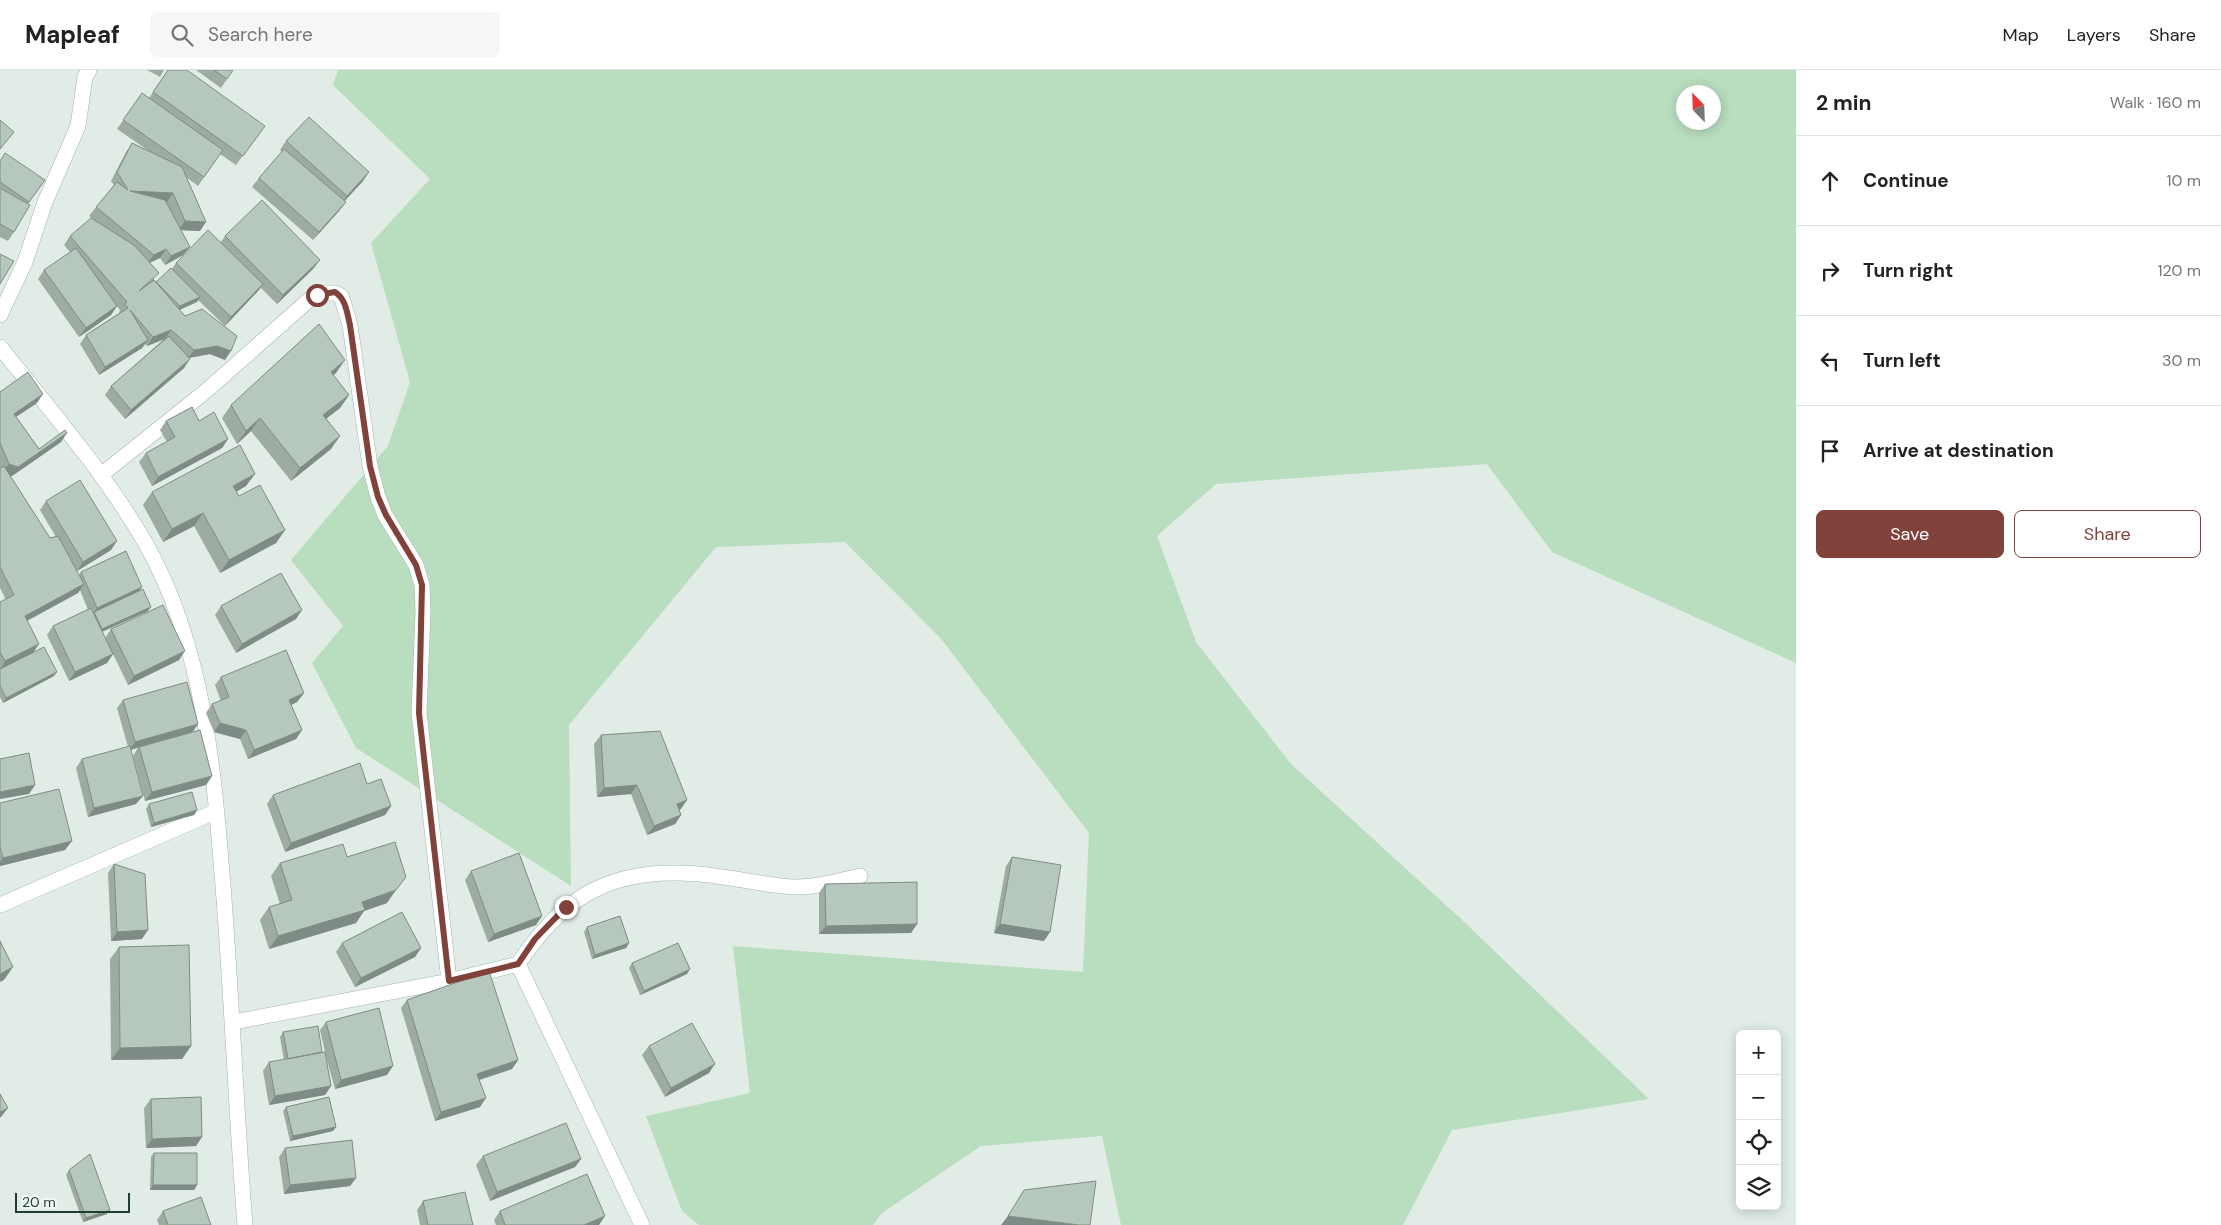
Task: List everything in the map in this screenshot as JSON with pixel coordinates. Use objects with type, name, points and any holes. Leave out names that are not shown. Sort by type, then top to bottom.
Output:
[{"type":"street","points":[[0,315],[25,262],[45,202],[78,126],[85,78],[89,70]]},
{"type":"street","points":[[101,475],[206,391],[310,299],[328,292],[335,292],[341,296],[350,325],[370,466],[378,497],[386,515],[411,556],[422,585],[419,713],[449,981]]},
{"type":"street","points":[[0,347],[101,475],[146,545],[179,618],[210,751],[217,811],[234,1022],[246,1225]]},
{"type":"street","points":[[0,905],[217,811]]},
{"type":"street","points":[[234,1022],[449,981],[518,964],[535,939],[566,907],[595,889],[619,879],[679,873],[794,887],[824,884],[860,876]]},
{"type":"street","points":[[518,964],[642,1225]]},
{"type":"green space","points":[[338,70],[1796,70],[1796,663],[1552,552],[1487,464],[1216,484],[1157,536],[1196,642],[1291,764],[1460,918],[1649,1099],[1452,1130],[1403,1225],[1121,1225],[1102,1136],[981,1146],[882,1213],[873,1225],[699,1225],[682,1211],[646,1116],[750,1093],[733,946],[1083,972],[1089,833],[942,640],[845,542],[716,547],[569,725],[571,886],[356,748],[312,663],[343,626],[291,560],[388,446],[410,382],[371,243],[430,179],[333,85]]},
{"type":"building","points":[[168,70],[187,70],[265,126],[243,156],[153,92]]},
{"type":"building","points":[[214,70],[233,70],[227,79]]},
{"type":"building","points":[[142,93],[223,150],[204,177],[123,120]]},
{"type":"building","points":[[309,117],[369,172],[347,196],[286,141]]},
{"type":"building","points":[[0,120],[14,132],[0,149]]},
{"type":"building","points":[[132,143],[182,167],[206,222],[185,221],[173,193],[130,191],[165,200],[190,247],[171,256],[166,249],[154,255],[96,207],[117,182],[128,190],[117,172]]},
{"type":"building","points":[[284,149],[346,202],[319,232],[259,178]]},
{"type":"building","points":[[5,153],[45,180],[29,202],[0,182],[0,161]]},
{"type":"building","points":[[0,188],[30,205],[14,232],[0,224]]},
{"type":"building","points":[[262,200],[320,260],[283,295],[225,236]]},
{"type":"building","points":[[91,218],[134,245],[159,273],[139,291],[154,280],[185,316],[202,309],[237,336],[231,351],[217,346],[194,350],[171,330],[153,337],[130,310],[148,340],[105,367],[86,335],[128,308],[125,304],[127,302],[70,236]]},
{"type":"building","points":[[208,230],[263,284],[231,317],[176,263]]},
{"type":"building","points":[[76,248],[117,306],[86,328],[44,270]]},
{"type":"building","points":[[0,254],[14,261],[0,284]]},
{"type":"building","points":[[171,268],[200,297],[180,306],[156,282]]},
{"type":"building","points":[[319,324],[345,360],[331,372],[349,395],[323,415],[340,436],[300,468],[260,418],[246,431],[231,405]]},
{"type":"building","points":[[169,336],[190,359],[131,410],[111,386]]},
{"type":"building","points":[[28,372],[43,394],[14,414],[39,449],[65,430],[67,433],[18,467],[9,464],[0,443],[0,392]]},
{"type":"building","points":[[192,407],[199,421],[214,412],[228,439],[158,477],[146,453],[175,437],[166,421]]},
{"type":"building","points":[[240,445],[255,474],[233,486],[239,496],[260,485],[285,530],[229,560],[203,513],[172,529],[152,492]]},
{"type":"building","points":[[4,466],[50,538],[58,536],[84,584],[25,616],[39,644],[5,661],[0,652],[0,602],[14,595],[0,567],[0,468]]},
{"type":"building","points":[[80,480],[117,541],[83,562],[46,501]]},
{"type":"building","points":[[126,551],[142,587],[97,608],[81,572]]},
{"type":"building","points":[[281,573],[302,610],[242,644],[221,606]]},
{"type":"building","points":[[143,589],[151,607],[102,629],[94,612]]},
{"type":"building","points":[[163,605],[185,651],[134,676],[111,629]]},
{"type":"building","points":[[91,608],[113,654],[75,672],[53,626]]},
{"type":"building","points":[[44,647],[57,672],[6,698],[0,686],[0,669]]},
{"type":"building","points":[[286,650],[304,693],[289,700],[302,730],[254,750],[246,730],[220,723],[212,704],[229,697],[221,677]]},
{"type":"building","points":[[187,682],[198,724],[135,742],[123,700]]},
{"type":"building","points":[[200,730],[212,776],[152,792],[139,747]]},
{"type":"building","points":[[660,731],[687,800],[677,804],[681,815],[654,826],[637,785],[604,788],[601,735]]},
{"type":"building","points":[[130,746],[143,796],[94,808],[82,759]]},
{"type":"building","points":[[29,753],[35,785],[0,792],[0,759]]},
{"type":"building","points":[[360,763],[367,784],[381,779],[391,806],[291,843],[273,795]]},
{"type":"building","points":[[59,789],[72,841],[3,858],[0,847],[0,803]]},
{"type":"building","points":[[192,792],[197,810],[154,823],[149,804]]},
{"type":"building","points":[[395,842],[406,877],[396,890],[362,902],[365,910],[278,936],[269,907],[292,900],[280,863],[343,844],[347,857]]},
{"type":"building","points":[[519,853],[542,916],[494,934],[471,871]]},
{"type":"building","points":[[1012,857],[1061,865],[1050,932],[1000,924]]},
{"type":"building","points":[[114,864],[145,874],[148,930],[117,932]]},
{"type":"building","points":[[917,882],[917,924],[826,926],[825,884]]},
{"type":"building","points":[[402,912],[421,948],[361,978],[342,943]]},
{"type":"building","points":[[620,916],[629,943],[595,955],[587,927]]},
{"type":"building","points":[[0,941],[13,967],[0,974]]},
{"type":"building","points":[[678,943],[690,969],[644,991],[632,963]]},
{"type":"building","points":[[189,945],[191,1046],[120,1048],[119,947]]},
{"type":"building","points":[[489,971],[518,1060],[477,1074],[486,1098],[441,1112],[407,1000]]},
{"type":"building","points":[[379,1008],[393,1066],[341,1080],[326,1022]]},
{"type":"building","points":[[692,1023],[715,1064],[671,1088],[649,1046]]},
{"type":"building","points":[[318,1026],[322,1052],[288,1059],[283,1032]]},
{"type":"building","points":[[325,1052],[331,1086],[275,1096],[269,1062]]},
{"type":"building","points":[[0,1094],[8,1108],[0,1112]]},
{"type":"building","points":[[201,1097],[202,1137],[152,1139],[151,1099]]},
{"type":"building","points":[[329,1097],[336,1127],[293,1136],[286,1107]]},
{"type":"building","points":[[566,1123],[581,1159],[497,1192],[483,1156]]},
{"type":"building","points":[[352,1140],[356,1178],[290,1185],[285,1148]]},
{"type":"building","points":[[154,1153],[197,1153],[197,1185],[153,1185]]},
{"type":"building","points":[[90,1154],[110,1210],[86,1218],[69,1170]]},
{"type":"building","points":[[587,1174],[605,1216],[584,1225],[505,1225],[500,1211]]},
{"type":"building","points":[[1096,1181],[1090,1225],[1008,1216],[1024,1190]]},
{"type":"building","points":[[465,1192],[473,1225],[428,1225],[423,1201]]},
{"type":"building","points":[[201,1197],[211,1225],[168,1225],[163,1211]]},
{"type":"route","points":[[317,295],[335,292],[341,296],[344,304],[350,325],[370,466],[378,497],[386,515],[407,547],[416,565],[422,585],[423,612],[419,713],[449,981],[518,964],[535,939],[566,907]]}]
